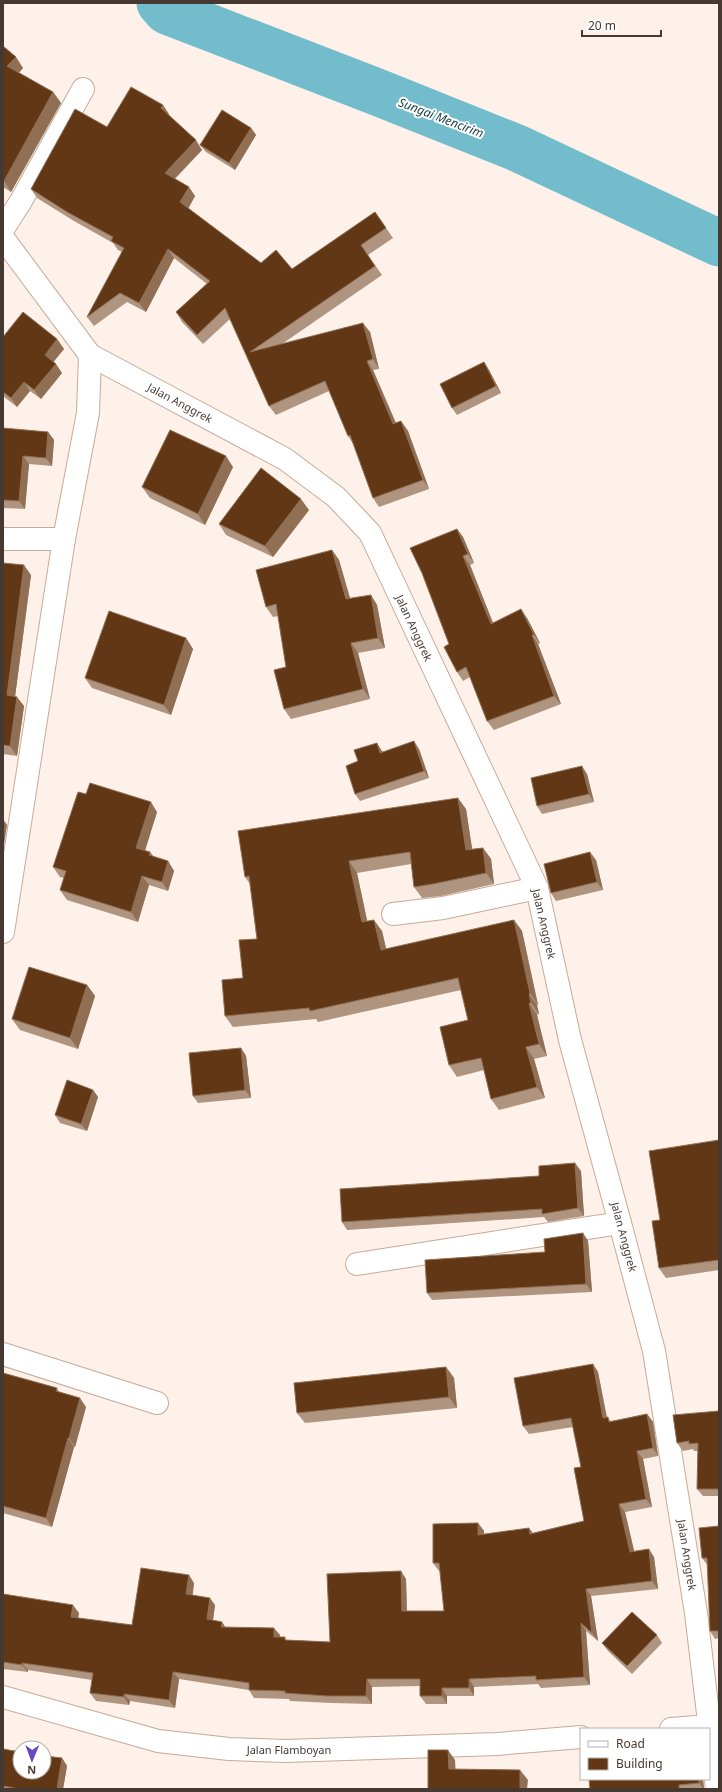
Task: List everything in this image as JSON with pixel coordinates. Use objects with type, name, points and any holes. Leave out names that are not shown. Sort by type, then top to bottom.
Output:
[{"type":"street","points":[[3,229],[21,201],[83,89]]},
{"type":"street","name":"Jalan Anggrek","points":[[3,238],[90,355],[285,459],[336,497],[370,533],[537,888],[570,1040],[654,1351],[696,1612],[709,1726]]},
{"type":"street","points":[[3,932],[64,539],[88,413],[90,355]]},
{"type":"street","points":[[3,539],[64,539]]},
{"type":"street","points":[[393,914],[443,908],[537,888]]},
{"type":"street","points":[[357,1264],[620,1223]]},
{"type":"street","points":[[3,1354],[157,1402]]},
{"type":"street","name":"Jalan Flamboyan","points":[[3,1697],[158,1741],[229,1749],[286,1751],[482,1745],[580,1737]]},
{"type":"street","points":[[684,1728],[709,1726]]},
{"type":"street","name":"Jalan Anggrek","points":[[710,1734],[717,1789]]},
{"type":"building","points":[[3,46],[16,57],[7,66],[53,92],[4,181],[3,180]]},
{"type":"building","points":[[131,87],[163,105],[161,108],[196,140],[165,173],[189,187],[180,202],[261,263],[276,250],[292,269],[375,212],[386,228],[361,245],[375,266],[250,352],[363,323],[373,359],[367,361],[393,424],[401,421],[423,480],[373,498],[350,435],[348,436],[325,381],[269,406],[225,308],[197,335],[176,312],[210,281],[168,249],[139,303],[120,293],[87,317],[124,248],[111,241],[113,237],[67,212],[31,189],[75,109],[107,127]]},
{"type":"building","points":[[222,110],[251,128],[229,163],[200,145]]},
{"type":"building","points":[[23,312],[57,339],[45,355],[56,364],[34,390],[24,382],[11,398],[3,392],[3,337]]},
{"type":"building","points":[[484,362],[496,386],[452,408],[440,384]]},
{"type":"building","points":[[3,428],[48,432],[46,458],[23,456],[19,501],[3,500]]},
{"type":"building","points":[[170,430],[226,456],[198,514],[142,487]]},
{"type":"building","points":[[261,468],[301,499],[265,546],[219,524]]},
{"type":"building","points":[[457,529],[468,554],[463,556],[491,624],[521,609],[534,635],[532,635],[554,696],[487,721],[466,667],[457,672],[444,647],[449,644],[422,573],[410,548]]},
{"type":"building","points":[[332,550],[346,599],[371,595],[378,638],[351,643],[363,689],[284,709],[274,670],[286,667],[276,604],[266,607],[256,570]]},
{"type":"building","points":[[3,563],[24,565],[7,695],[17,697],[10,746],[3,745]]},
{"type":"building","points":[[109,611],[186,638],[164,705],[85,678]]},
{"type":"building","points":[[414,741],[424,771],[355,794],[346,766],[358,761],[354,750],[377,743],[380,753]]},
{"type":"building","points":[[582,766],[589,794],[537,806],[531,778]]},
{"type":"building","points":[[90,783],[151,802],[136,848],[150,852],[149,855],[168,861],[162,882],[142,876],[131,912],[60,890],[66,871],[53,867],[78,792],[86,794]]},
{"type":"building","points":[[458,798],[466,850],[483,848],[486,873],[414,887],[410,852],[349,861],[362,922],[374,920],[381,950],[514,920],[530,993],[531,1003],[529,1003],[539,1044],[526,1047],[537,1087],[491,1099],[481,1058],[449,1065],[440,1027],[468,1020],[458,978],[310,1011],[309,1008],[225,1016],[222,980],[243,978],[239,940],[257,939],[249,876],[245,877],[238,831]]},
{"type":"building","points":[[590,852],[597,882],[551,893],[544,864]]},
{"type":"building","points":[[29,967],[87,985],[70,1038],[12,1019]]},
{"type":"building","points":[[241,1048],[245,1090],[193,1096],[189,1053]]},
{"type":"building","points":[[67,1080],[93,1090],[81,1124],[55,1115]]},
{"type":"building","points":[[719,1140],[719,1260],[659,1268],[652,1221],[660,1220],[649,1151]]},
{"type":"building","points":[[575,1163],[578,1208],[542,1214],[542,1209],[342,1222],[340,1189],[539,1176],[539,1166]]},
{"type":"building","points":[[583,1233],[586,1284],[427,1293],[425,1260],[545,1252],[544,1239]]},
{"type":"building","points":[[593,1364],[603,1418],[608,1417],[609,1422],[647,1414],[653,1448],[637,1451],[646,1499],[619,1504],[630,1552],[649,1549],[652,1581],[586,1589],[592,1633],[581,1623],[584,1677],[536,1680],[536,1676],[469,1679],[469,1688],[442,1688],[442,1696],[420,1696],[420,1679],[367,1679],[366,1696],[327,1696],[285,1693],[285,1691],[249,1690],[249,1683],[173,1672],[169,1700],[124,1694],[124,1697],[90,1693],[93,1673],[22,1663],[22,1665],[3,1662],[3,1594],[73,1605],[71,1617],[132,1625],[141,1568],[189,1575],[186,1594],[210,1598],[207,1619],[222,1622],[221,1627],[274,1628],[274,1637],[285,1637],[285,1640],[330,1642],[327,1574],[401,1571],[402,1611],[444,1611],[439,1563],[433,1563],[433,1524],[478,1523],[478,1535],[529,1528],[530,1534],[584,1521],[574,1468],[581,1467],[571,1418],[523,1426],[514,1378]]},
{"type":"building","points":[[446,1367],[449,1397],[297,1413],[294,1383]]},
{"type":"building","points":[[3,1373],[57,1388],[56,1391],[80,1398],[46,1518],[3,1506]]},
{"type":"building","points":[[719,1411],[719,1489],[697,1489],[698,1443],[689,1444],[689,1441],[677,1443],[673,1415]]},
{"type":"building","points":[[719,1526],[719,1631],[710,1631],[707,1558],[702,1558],[699,1528]]},
{"type":"building","points":[[632,1612],[657,1635],[627,1666],[602,1643]]},
{"type":"building","points":[[3,1749],[12,1751],[12,1780],[52,1780],[52,1757],[62,1758],[57,1789],[20,1789],[3,1786]]},
{"type":"building","points":[[428,1750],[448,1750],[449,1769],[520,1770],[520,1789],[428,1789]]},
{"type":"building","points":[[589,1780],[699,1780],[699,1783],[679,1785],[679,1789],[590,1789]]},
{"type":"waterway","name":"Sungai Mencirim","points":[[160,3],[167,11],[517,148],[719,243]]}]
